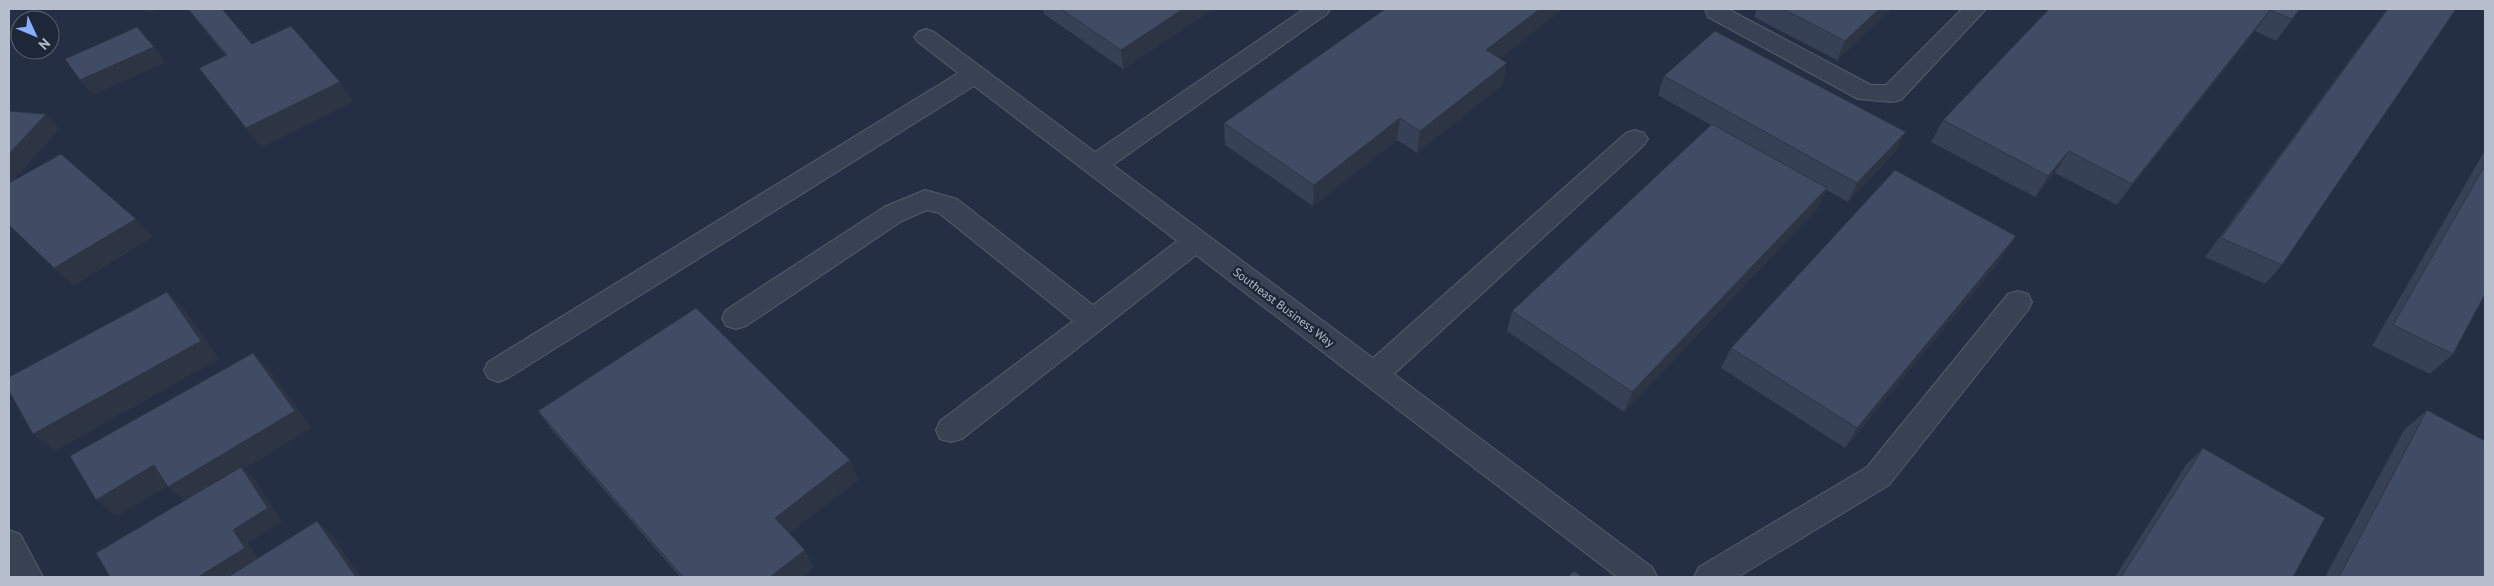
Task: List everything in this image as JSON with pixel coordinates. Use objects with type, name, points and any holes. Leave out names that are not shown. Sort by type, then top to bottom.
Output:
[{"type":"street","points":[[1094,164],[1319,9]]},
{"type":"street","points":[[1716,9],[1716,12],[1867,93],[1892,94],[1975,9]]},
{"type":"street","name":"Southeast Business Way","points":[[926,38],[1375,374],[1642,577]]},
{"type":"street","points":[[498,370],[975,74]]},
{"type":"street","points":[[1375,374],[1635,139]]},
{"type":"street","points":[[736,318],[893,214],[925,200],[948,206],[1093,321]]},
{"type":"street","points":[[951,430],[1196,241]]},
{"type":"street","points":[[1710,577],[1878,476],[2018,302]]},
{"type":"street","points":[[9,544],[27,577]]},
{"type":"building","points":[[188,9],[222,9],[252,44],[291,26],[340,82],[246,128],[199,68],[227,55]]},
{"type":"building","points":[[1061,9],[1183,9],[1121,50]]},
{"type":"building","points":[[1385,9],[1540,9],[1486,50],[1507,63],[1420,131],[1400,118],[1314,185],[1224,123]]},
{"type":"building","points":[[1783,9],[1879,9],[1845,41]]},
{"type":"building","points":[[2049,9],[2300,9],[2292,19],[2270,10],[2132,184],[2069,151],[2048,176],[1943,120]]},
{"type":"building","points":[[2388,9],[2456,9],[2282,265],[2221,238]]},
{"type":"building","points":[[137,27],[154,47],[80,80],[65,59]]},
{"type":"building","points":[[1715,31],[1906,132],[1857,183],[1664,76]]},
{"type":"building","points":[[9,111],[46,114],[9,154]]},
{"type":"building","points":[[1712,124],[1827,188],[1632,392],[1512,311]]},
{"type":"building","points":[[61,154],[136,219],[54,268],[9,225],[9,183]]},
{"type":"building","points":[[2485,165],[2485,294],[2453,354],[2393,325]]},
{"type":"building","points":[[1895,170],[2016,236],[1857,428],[1731,348]]},
{"type":"building","points":[[167,292],[201,341],[33,434],[9,391],[9,377]]},
{"type":"building","points":[[696,308],[850,460],[775,518],[805,550],[770,577],[683,577],[538,411]]},
{"type":"building","points":[[253,353],[295,411],[168,487],[154,465],[96,500],[70,456]]},
{"type":"building","points":[[2427,410],[2485,441],[2485,577],[2339,577]]},
{"type":"building","points":[[2203,448],[2325,518],[2293,577],[2121,577]]},
{"type":"building","points":[[241,467],[268,508],[233,530],[245,548],[198,577],[110,577],[96,553]]},
{"type":"building","points":[[317,521],[356,577],[228,577]]},
{"type":"building","points":[[1574,571],[1582,577],[1568,577]]}]
